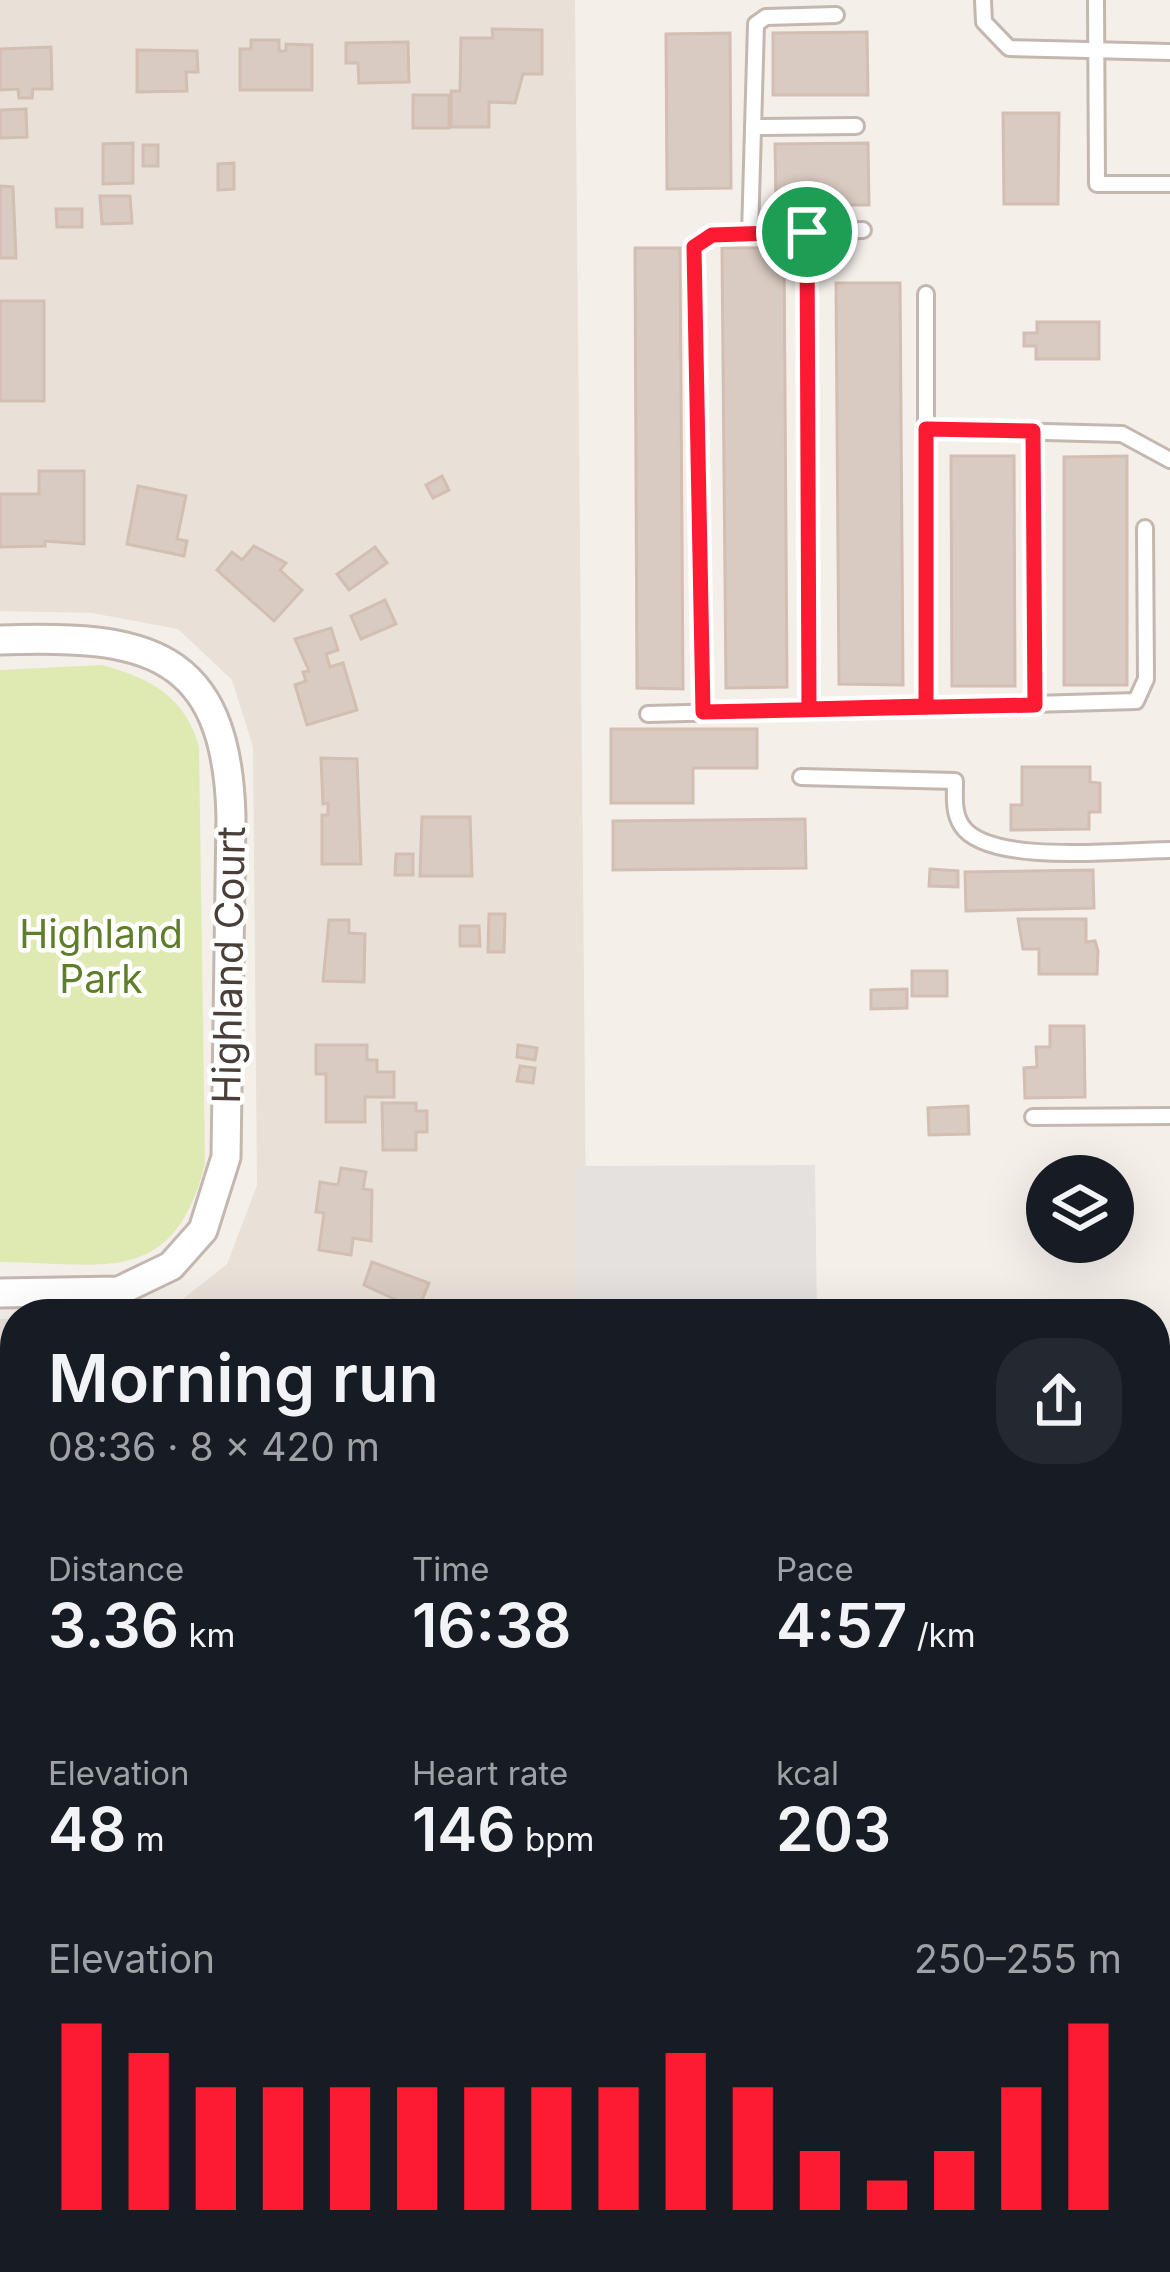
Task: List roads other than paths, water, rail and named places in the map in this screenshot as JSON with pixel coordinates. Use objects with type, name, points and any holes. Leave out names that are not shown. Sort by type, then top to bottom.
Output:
[{"type":"street","name":"Highland Court","points":[[0,640],[121,642],[170,664],[206,704],[220,736],[231,817],[226,1157],[218,1195],[203,1230],[171,1266],[118,1291],[0,1293]]},
{"type":"lane","points":[[983,0],[984,22],[1010,48],[1170,52]]},
{"type":"lane","points":[[1096,0],[1096,184],[1170,184]]},
{"type":"lane","points":[[749,234],[756,25],[766,17],[836,15]]},
{"type":"lane","points":[[753,127],[856,126]]},
{"type":"lane","points":[[703,712],[694,247],[712,235],[863,230]]},
{"type":"lane","points":[[807,232],[809,709]]},
{"type":"lane","points":[[926,294],[926,706]]},
{"type":"lane","points":[[926,429],[1122,434],[1170,460]]},
{"type":"lane","points":[[1033,431],[1035,705]]},
{"type":"lane","points":[[648,713],[1126,704],[1143,691],[1145,528]]},
{"type":"lane","points":[[801,777],[955,781],[955,814],[964,831],[1000,849],[1170,850]]},
{"type":"lane","points":[[1033,1117],[1170,1116]]},
{"type":"park label","name":"Highland Park","points":[[101,956]]}]
